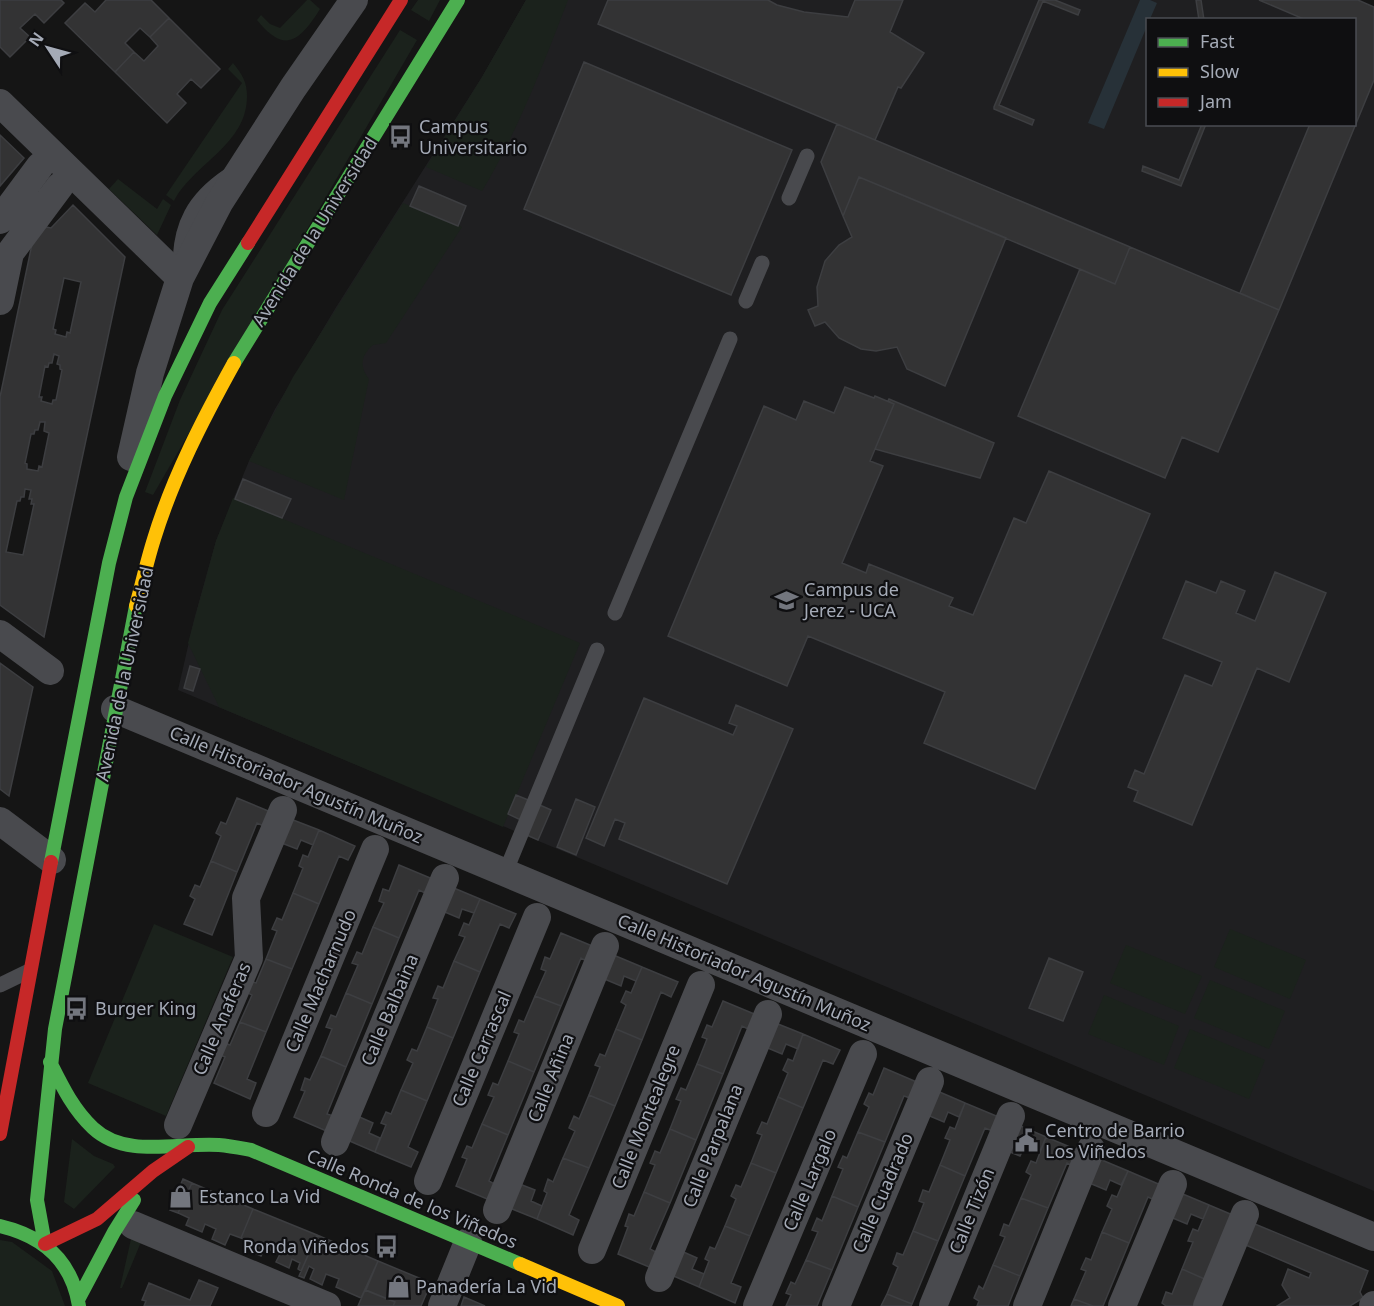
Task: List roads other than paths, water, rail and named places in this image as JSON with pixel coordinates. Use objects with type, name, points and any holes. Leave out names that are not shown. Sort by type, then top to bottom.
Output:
[{"type":"main road","name":"Avenida de la Universidad","points":[[0,1134],[109,563],[126,497],[165,396],[210,303],[401,0]]},
{"type":"main road","name":"Avenida de la Universidad","points":[[45,1244],[37,1200],[50,1062],[132,621],[154,539],[175,482],[207,412],[241,351],[458,0]]},
{"type":"main road","name":"Calle Ronda de los Viñedos","points":[[50,1062],[69,1101],[94,1129],[111,1139],[137,1147],[183,1136],[251,1150],[618,1306]]},
{"type":"main road","points":[[79,1302],[114,1232],[153,1171],[183,1136]]},
{"type":"main road","points":[[45,1244],[97,1219],[153,1171]]},
{"type":"main road","points":[[0,1226],[17,1229],[45,1244],[67,1268],[79,1302]]},
{"type":"street","name":"Avenida de la Universidad","points":[[126,497],[132,445],[150,373],[180,278],[219,203],[293,88],[354,0]]},
{"type":"street","points":[[0,103],[180,278]]},
{"type":"street","points":[[0,220],[40,166]]},
{"type":"street","points":[[0,301],[10,253],[60,186]]},
{"type":"street","points":[[0,634],[50,671]]},
{"type":"street","name":"Calle Historiador Agustín Muñoz","points":[[115,709],[1374,1237]]},
{"type":"street","name":"Calle Anaferas","points":[[183,1136],[249,958],[246,898],[283,810]]},
{"type":"street","points":[[0,821],[52,860]]},
{"type":"street","name":"Calle Macharnudo","points":[[266,1113],[375,849]]},
{"type":"street","name":"Calle Balbaina","points":[[335,1142],[445,878]]},
{"type":"street","name":"Calle Carrascal","points":[[428,1180],[537,916]]},
{"type":"street","name":"Calle Añina","points":[[497,1210],[606,946]]},
{"type":"street","name":"Calle Montealegre","points":[[592,1250],[701,985]]},
{"type":"street","name":"Calle Parpalana","points":[[659,1278],[768,1014]]},
{"type":"street","name":"Calle Largalo","points":[[757,1306],[863,1054]]},
{"type":"street","name":"Calle Cuadrado","points":[[837,1306],[930,1081]]},
{"type":"street","name":"Calle Tizón","points":[[933,1306],[1011,1116]]},
{"type":"street","points":[[1027,1306],[1091,1149]]},
{"type":"street","points":[[1122,1306],[1173,1184]]},
{"type":"street","points":[[1207,1306],[1245,1214]]},
{"type":"street","points":[[133,1225],[327,1306]]},
{"type":"street","points":[[442,1306],[468,1242]]},
{"type":"lane","points":[[789,198],[807,156]]},
{"type":"lane","points":[[746,301],[762,263]]},
{"type":"lane","points":[[615,613],[730,339]]},
{"type":"lane","points":[[505,873],[597,650]]},
{"type":"lane","points":[[0,985],[31,970]]},
{"type":"place","name":"Campus Universitario","points":[[401,137]]},
{"type":"place","name":"Campus de Jerez - UCA","points":[[786,600]]},
{"type":"place","name":"Burger King","points":[[77,1009]]},
{"type":"place","name":"Centro de Barrio Los Viñedos","points":[[1027,1141]]},
{"type":"place","name":"Estanco La Vid","points":[[181,1197]]},
{"type":"place","name":"Ronda Viñedos","points":[[387,1247]]},
{"type":"place","name":"Panadería La Vid","points":[[398,1287]]}]
